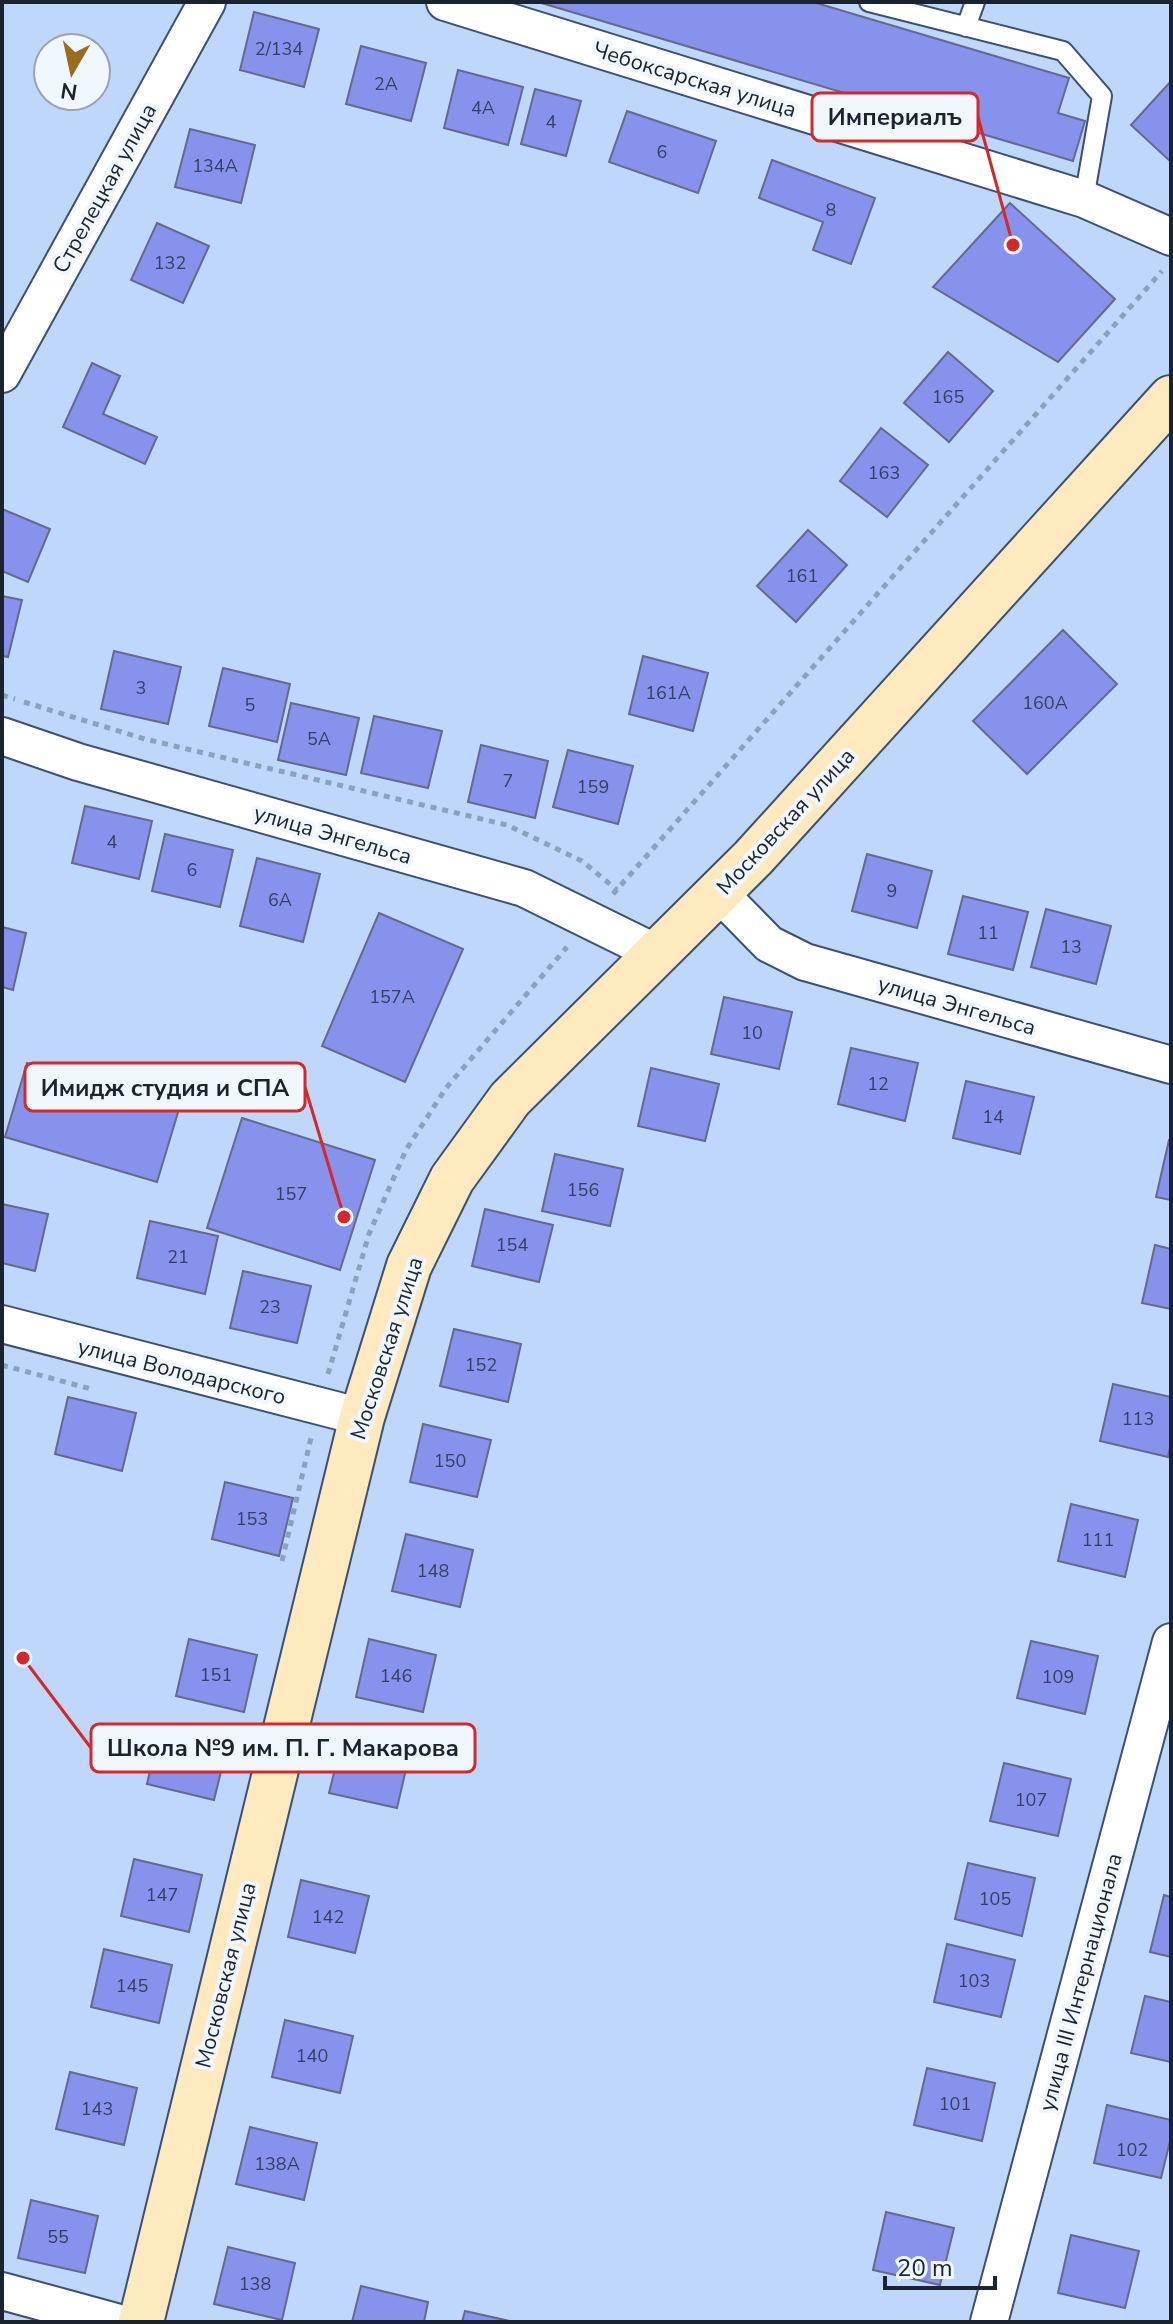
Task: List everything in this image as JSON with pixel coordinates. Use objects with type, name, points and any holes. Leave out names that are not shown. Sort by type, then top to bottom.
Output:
[{"type":"street","name":"Стрелецкая улица","points":[[2,374],[207,2]]},
{"type":"street","name":"Чебоксарская улица","points":[[445,2],[1084,199],[1168,236]]},
{"type":"street","name":"Московская улица","points":[[141,2322],[362,1417],[409,1266],[452,1179],[510,1099],[753,858],[1171,398]]},
{"type":"street","name":"улица Энгельса","points":[[2,736],[78,762],[524,888],[656,953]]},
{"type":"street","name":"улица Энгельса","points":[[718,892],[769,944],[805,962],[1171,1065]]},
{"type":"street","name":"улица Володарского","points":[[2,1324],[362,1417]]},
{"type":"street","name":"улица III Интернационала","points":[[989,2322],[1171,1642]]},
{"type":"street","points":[[2,2291],[116,2322]]},
{"type":"lane","points":[[869,2],[1063,51],[1102,96],[1084,199]]},
{"type":"lane","points":[[966,27],[975,2]]},
{"type":"path","points":[[278,1576],[319,1406],[369,1234],[406,1150],[446,1088],[617,890],[1168,236]]},
{"type":"path","points":[[2,695],[145,739],[507,825],[582,861],[617,890]]},
{"type":"path","points":[[2,1365],[91,1389]]},
{"type":"building","points":[[538,2],[813,2],[1069,78],[1058,113],[1085,121],[1073,161]]},
{"type":"building","points":[[254,12],[319,29],[304,87],[240,70]]},
{"type":"building","points":[[361,46],[426,63],[411,121],[346,104]]},
{"type":"building","points":[[458,70],[523,87],[508,145],[444,128]]},
{"type":"building","points":[[1171,81],[1171,162],[1131,125]]},
{"type":"building","points":[[535,89],[581,101],[566,156],[521,144]]},
{"type":"building","points":[[627,111],[716,141],[698,193],[609,162]]},
{"type":"building","points":[[190,129],[255,145],[241,203],[175,187]]},
{"type":"building","points":[[772,160],[875,198],[851,264],[813,250],[823,222],[759,198]]},
{"type":"building","points":[[1010,203],[1115,299],[1058,362],[933,287]]},
{"type":"building","points":[[157,223],[209,246],[183,303],[131,280]]},
{"type":"building","points":[[948,352],[993,391],[949,442],[904,403]]},
{"type":"building","points":[[92,363],[120,376],[103,414],[157,437],[145,464],[63,427]]},
{"type":"building","points":[[881,428],[928,465],[887,517],[840,481]]},
{"type":"building","points":[[2,509],[50,529],[28,582],[2,571]]},
{"type":"building","points":[[808,530],[847,565],[796,622],[757,586]]},
{"type":"building","points":[[2,596],[22,600],[8,657],[2,656]]},
{"type":"building","points":[[1063,630],[1117,684],[1027,774],[973,721]]},
{"type":"building","points":[[114,651],[181,667],[168,724],[101,709]]},
{"type":"building","points":[[643,656],[708,673],[693,731],[629,714]]},
{"type":"building","points":[[223,668],[290,684],[277,742],[209,726]]},
{"type":"building","points":[[291,703],[359,718],[346,775],[278,760]]},
{"type":"building","points":[[374,716],[442,731],[428,788],[361,773]]},
{"type":"building","points":[[481,745],[548,761],[535,818],[468,802]]},
{"type":"building","points":[[568,750],[633,766],[618,824],[553,807]]},
{"type":"building","points":[[85,806],[152,821],[139,879],[72,863]]},
{"type":"building","points":[[165,834],[233,850],[220,907],[152,891]]},
{"type":"building","points":[[867,854],[932,871],[917,928],[852,911]]},
{"type":"building","points":[[257,858],[320,874],[303,942],[240,926]]},
{"type":"building","points":[[963,896],[1028,912],[1013,970],[948,954]]},
{"type":"building","points":[[1046,909],[1111,926],[1096,984],[1031,967]]},
{"type":"building","points":[[379,913],[463,949],[405,1082],[322,1046]]},
{"type":"building","points":[[2,927],[26,933],[13,990],[2,987]]},
{"type":"building","points":[[724,997],[792,1012],[779,1069],[711,1054]]},
{"type":"building","points":[[851,1048],[918,1063],[905,1121],[838,1104]]},
{"type":"building","points":[[27,1063],[179,1109],[157,1182],[5,1137]]},
{"type":"building","points":[[651,1068],[719,1084],[705,1141],[638,1126]]},
{"type":"building","points":[[966,1081],[1034,1097],[1020,1154],[953,1138]]},
{"type":"building","points":[[242,1118],[375,1160],[340,1270],[207,1228]]},
{"type":"building","points":[[1171,1140],[1171,1200],[1156,1197]]},
{"type":"building","points":[[555,1154],[623,1169],[610,1226],[542,1211]]},
{"type":"building","points":[[2,1204],[48,1214],[35,1271],[2,1263]]},
{"type":"building","points":[[485,1209],[553,1225],[539,1282],[472,1266]]},
{"type":"building","points":[[150,1221],[218,1236],[205,1294],[137,1278]]},
{"type":"building","points":[[1155,1245],[1171,1249],[1171,1309],[1142,1303]]},
{"type":"building","points":[[243,1271],[311,1286],[297,1343],[230,1328]]},
{"type":"building","points":[[454,1329],[521,1344],[508,1402],[440,1386]]},
{"type":"building","points":[[1113,1384],[1171,1397],[1168,1457],[1100,1441]]},
{"type":"building","points":[[68,1397],[136,1413],[122,1471],[55,1454]]},
{"type":"building","points":[[423,1424],[491,1440],[477,1497],[410,1482]]},
{"type":"building","points":[[225,1482],[293,1498],[279,1556],[212,1539]]},
{"type":"building","points":[[1071,1504],[1138,1520],[1125,1577],[1058,1561]]},
{"type":"building","points":[[406,1534],[473,1550],[460,1607],[392,1591]]},
{"type":"building","points":[[189,1639],[257,1655],[244,1712],[176,1696]]},
{"type":"building","points":[[369,1639],[436,1655],[423,1712],[356,1697]]},
{"type":"building","points":[[1031,1641],[1098,1656],[1085,1714],[1017,1698]]},
{"type":"building","points":[[160,1727],[228,1743],[214,1800],[147,1784]]},
{"type":"building","points":[[343,1736],[410,1752],[397,1808],[329,1793]]},
{"type":"building","points":[[1004,1763],[1071,1779],[1058,1836],[990,1821]]},
{"type":"building","points":[[134,1859],[202,1875],[189,1932],[121,1916]]},
{"type":"building","points":[[968,1863],[1035,1878],[1022,1936],[955,1919]]},
{"type":"building","points":[[301,1880],[369,1896],[355,1953],[288,1937]]},
{"type":"building","points":[[1164,1895],[1171,1897],[1171,1957],[1150,1952]]},
{"type":"building","points":[[947,1944],[1015,1960],[1001,2017],[934,2002]]},
{"type":"building","points":[[104,1949],[172,1965],[159,2023],[91,2007]]},
{"type":"building","points":[[1145,1996],[1171,2002],[1171,2062],[1131,2053]]},
{"type":"building","points":[[285,2020],[353,2036],[340,2093],[272,2077]]},
{"type":"building","points":[[927,2068],[995,2083],[982,2141],[914,2125]]},
{"type":"building","points":[[70,2072],[137,2088],[124,2145],[56,2129]]},
{"type":"building","points":[[1107,2105],[1171,2120],[1171,2137],[1161,2178],[1094,2163]]},
{"type":"building","points":[[250,2127],[317,2143],[304,2200],[236,2184]]},
{"type":"building","points":[[31,2200],[98,2216],[85,2273],[18,2258]]},
{"type":"building","points":[[886,2212],[954,2228],[940,2285],[873,2270]]},
{"type":"building","points":[[1071,2235],[1139,2251],[1125,2308],[1058,2293]]},
{"type":"building","points":[[228,2247],[295,2263],[282,2320],[214,2304]]},
{"type":"building","points":[[361,2286],[428,2302],[424,2322],[352,2322]]},
{"type":"building","points":[[465,2311],[514,2322],[462,2322]]},
{"type":"place","name":"Империалъ","points":[[1013,245]]},
{"type":"place","name":"Имидж студия и СПА","points":[[344,1217]]},
{"type":"place","name":"Школа №9 им. П. Г. Макарова","points":[[23,1658]]}]
